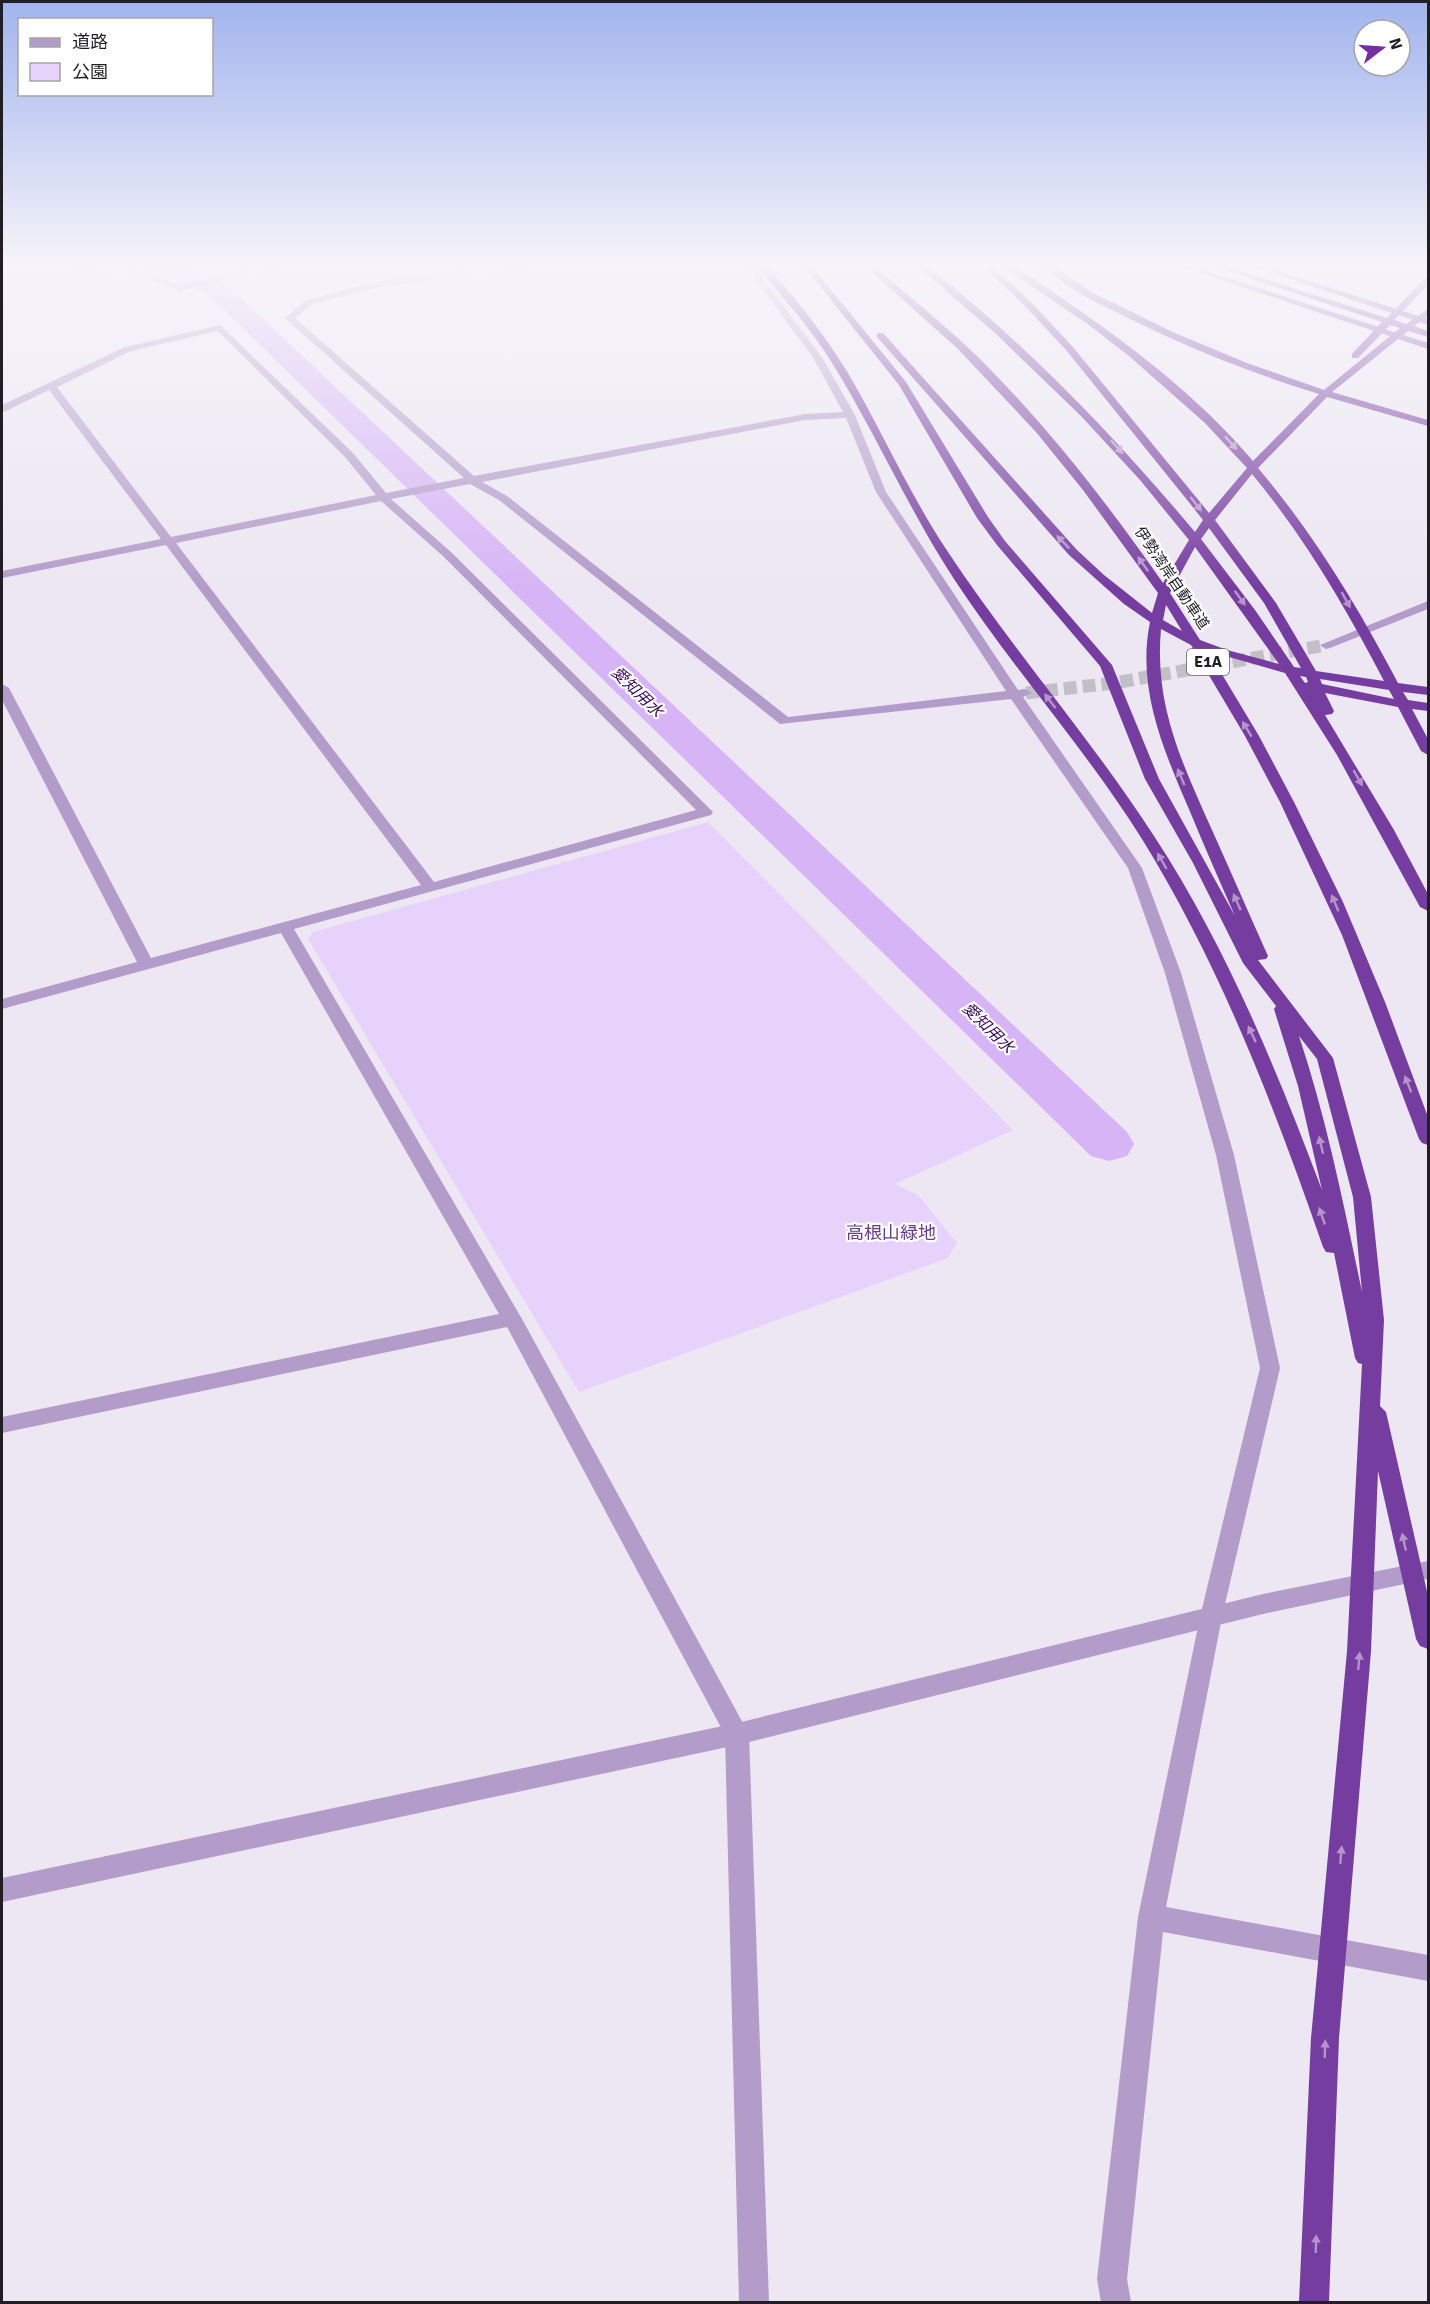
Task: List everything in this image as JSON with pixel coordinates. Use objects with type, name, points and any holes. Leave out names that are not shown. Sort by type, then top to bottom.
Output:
[{"type":"highway","points":[[841,373],[909,498],[939,547],[1003,640],[1104,772],[1149,839],[1193,915],[1267,1067],[1308,1174],[1355,1311]]},
{"type":"highway","points":[[894,373],[983,518],[1001,543],[1106,665],[1152,779],[1200,863],[1251,963],[1325,1058],[1362,1197],[1374,1320],[1359,1651],[1325,2038],[1314,2302]]},
{"type":"highway","points":[[913,373],[1047,525],[1107,584],[1138,608],[1174,631],[1262,670],[1373,700],[1428,707]]},
{"type":"highway","name":"伊勢湾岸自動車道","points":[[987,373],[1051,444],[1115,525],[1189,630],[1259,748],[1321,870],[1380,1009],[1428,1138]]},
{"type":"highway","points":[[1044,373],[1067,394],[1171,507],[1282,657],[1341,748],[1428,907]]},
{"type":"highway","points":[[1087,373],[1165,465],[1242,565],[1288,630],[1315,681],[1341,748]]},
{"type":"highway","points":[[1157,373],[1186,396],[1247,460],[1309,541],[1340,590],[1428,751]]},
{"type":"highway","points":[[1265,373],[1337,398],[1428,423]]},
{"type":"highway","points":[[1340,373],[1238,483],[1173,572],[1159,607],[1153,641],[1153,679],[1159,713],[1169,748],[1279,1000],[1307,1086],[1328,1174],[1405,1548],[1428,1639]]},
{"type":"highway","points":[[1316,400],[1349,373]]},
{"type":"highway","points":[[1221,652],[1271,665],[1370,684],[1428,691]]},
{"type":"street","points":[[2,409],[79,373]]},
{"type":"street","points":[[2,1004],[706,812],[448,555],[384,498],[349,455],[265,373]]},
{"type":"street","points":[[351,373],[473,481],[502,498],[785,721],[1020,694]]},
{"type":"street","points":[[826,373],[850,415],[881,492],[1020,694],[1135,868],[1173,973],[1225,1155],[1270,1368],[1211,1617],[1151,1917],[1112,2279],[1116,2302]]},
{"type":"street","points":[[51,386],[431,888]]},
{"type":"street","points":[[2,575],[399,494],[805,417],[850,415]]},
{"type":"street","points":[[1326,645],[1428,605]]},
{"type":"street","points":[[2,688],[146,964]]},
{"type":"street","points":[[285,927],[512,1319],[737,1734],[754,2302]]},
{"type":"street","points":[[2,1425],[512,1319]]},
{"type":"street","points":[[2,1890],[737,1734],[1263,1604],[1428,1570]]},
{"type":"street","points":[[1151,1917],[1428,1968]]},
{"type":"green space","name":"高根山緑地","points":[[708,822],[1013,1130],[895,1184],[918,1195],[957,1243],[948,1258],[579,1392],[308,939],[313,932]]},
{"type":"waterway","name":"愛知用水","points":[[304,373],[1109,1144]]},
{"type":"tunnel","points":[[1026,693],[1114,683],[1326,645]]}]
